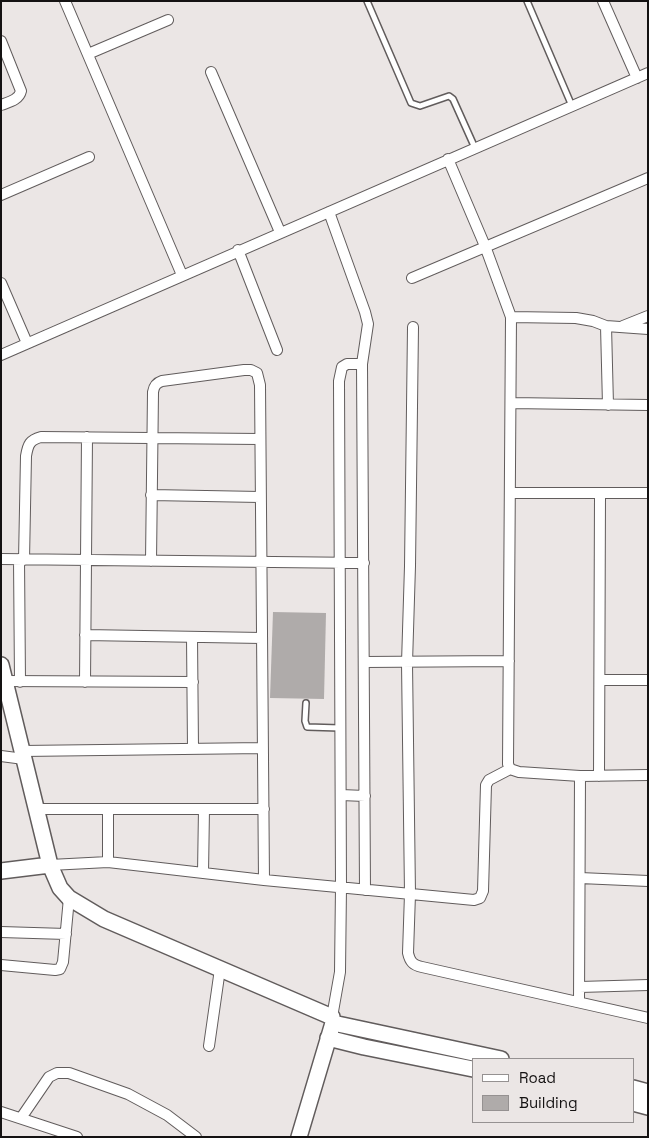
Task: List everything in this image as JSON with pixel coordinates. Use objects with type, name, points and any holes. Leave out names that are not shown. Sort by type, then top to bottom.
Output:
[{"type":"street","points":[[65,1],[182,275]]},
{"type":"street","points":[[603,1],[637,78]]},
{"type":"street","points":[[88,54],[168,20]]},
{"type":"street","points":[[1,41],[21,91],[16,99],[1,105]]},
{"type":"street","points":[[211,72],[280,232]]},
{"type":"street","points":[[1,354],[648,73]]},
{"type":"street","points":[[1,195],[89,158]]},
{"type":"street","points":[[448,160],[485,246],[512,317],[508,661],[508,764],[510,769]]},
{"type":"street","points":[[412,278],[648,178]]},
{"type":"street","points":[[329,212],[368,324],[362,364],[365,890]]},
{"type":"street","points":[[238,250],[278,350]]},
{"type":"street","points":[[1,283],[27,343]]},
{"type":"street","points":[[620,328],[648,316]]},
{"type":"street","points":[[512,317],[576,318],[606,326],[648,329]]},
{"type":"street","points":[[413,326],[407,663],[410,894],[408,953],[410,961],[415,965],[648,1018]]},
{"type":"street","points":[[606,326],[608,405]]},
{"type":"street","points":[[300,1137],[331,1026],[340,972],[339,380],[342,367],[348,364],[362,364]]},
{"type":"street","points":[[151,561],[152,392],[157,383],[251,370],[257,373],[260,378],[264,880]]},
{"type":"street","points":[[511,403],[648,405]]},
{"type":"street","points":[[260,439],[41,437],[32,440],[28,445],[22,560],[12,682],[23,755],[50,865],[60,888],[69,898],[104,919],[220,969],[331,1026],[364,1047],[472,1069]]},
{"type":"street","points":[[85,682],[87,437]]},
{"type":"street","points":[[510,493],[648,494]]},
{"type":"street","points":[[599,776],[600,494]]},
{"type":"street","points":[[151,495],[260,497]]},
{"type":"street","points":[[1,559],[364,563]]},
{"type":"street","points":[[86,636],[262,638]]},
{"type":"street","points":[[192,637],[193,749]]},
{"type":"street","points":[[364,662],[508,661]]},
{"type":"street","points":[[1,666],[12,682]]},
{"type":"street","points":[[600,680],[648,680]]},
{"type":"street","points":[[12,682],[193,682]]},
{"type":"street","points":[[1,756],[263,748]]},
{"type":"street","points":[[2,870],[108,862],[264,880],[474,900],[482,895],[486,785],[489,780],[510,769],[519,772],[580,776],[648,775]]},
{"type":"street","points":[[579,1002],[580,776]]},
{"type":"street","points":[[341,795],[365,796]]},
{"type":"street","points":[[36,809],[264,809]]},
{"type":"street","points":[[108,809],[108,862]]},
{"type":"street","points":[[203,873],[204,809]]},
{"type":"street","points":[[580,878],[648,881]]},
{"type":"street","points":[[1,965],[60,969],[63,962],[69,898]]},
{"type":"street","points":[[1,932],[66,934]]},
{"type":"street","points":[[209,1046],[220,969]]},
{"type":"street","points":[[580,987],[648,985]]},
{"type":"street","points":[[331,1026],[495,1058]]},
{"type":"street","points":[[21,1118],[50,1076],[57,1073],[69,1073],[128,1094],[167,1115],[196,1137]]},
{"type":"street","points":[[634,1088],[648,1092]]},
{"type":"street","points":[[634,1104],[648,1107]]},
{"type":"street","points":[[1,1112],[77,1137]]},
{"type":"lane","points":[[367,1],[411,103],[420,106],[449,96],[453,99],[475,148]]},
{"type":"lane","points":[[527,1],[572,106]]},
{"type":"lane","points":[[306,703],[305,722],[307,727],[340,728]]},
{"type":"building","points":[[273,612],[326,613],[324,699],[270,698]]}]
